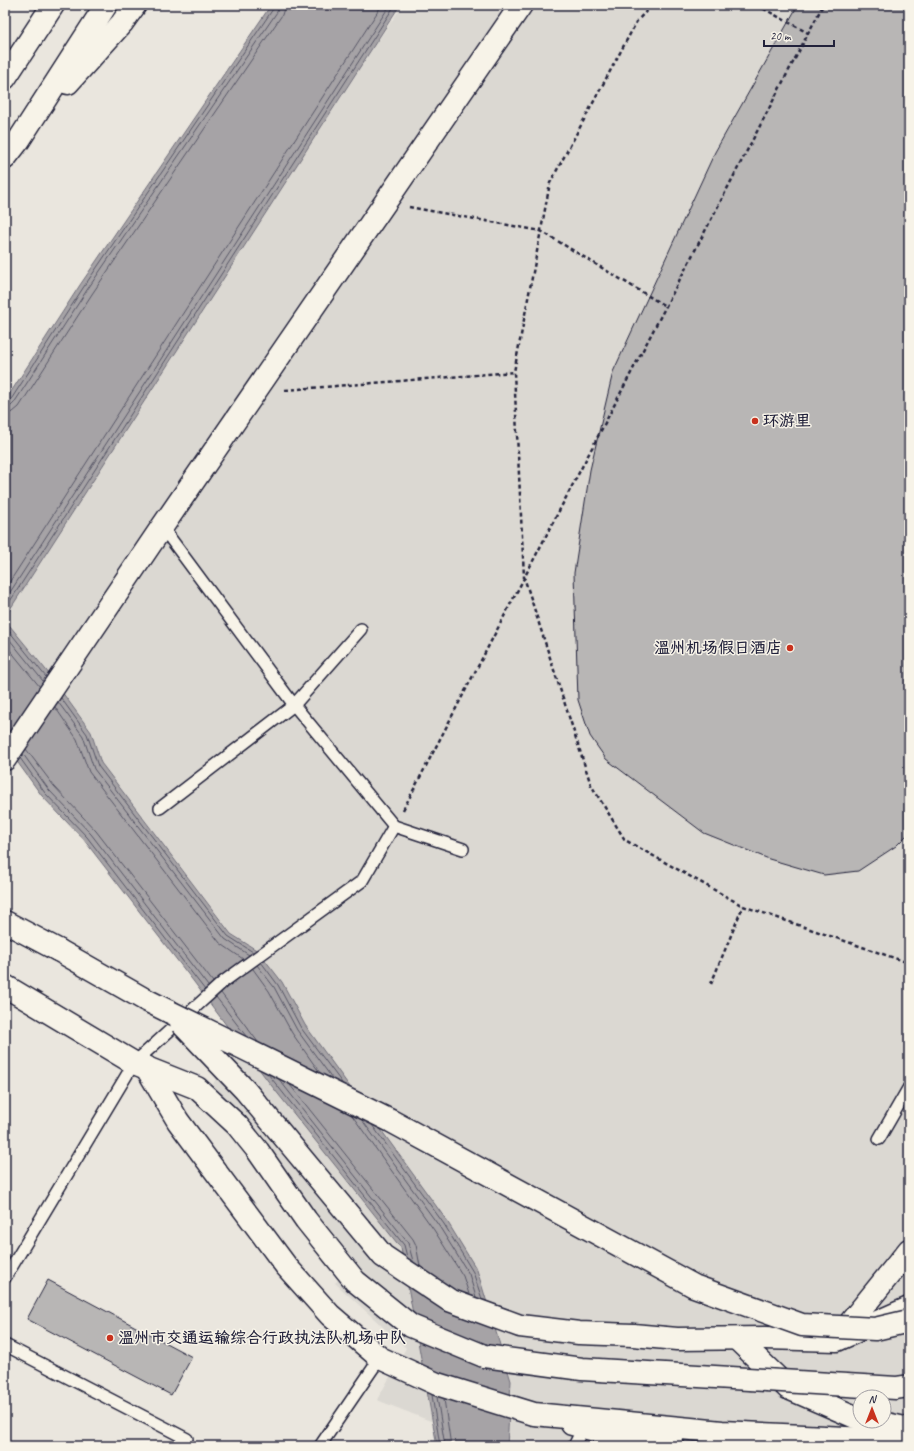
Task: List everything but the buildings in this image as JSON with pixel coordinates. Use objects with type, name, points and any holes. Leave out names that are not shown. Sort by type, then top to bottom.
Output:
[{"type":"main road","points":[[5,78],[53,5]]},
{"type":"main road","points":[[19,140],[106,5]]},
{"type":"main road","points":[[5,158],[135,5]]},
{"type":"main road","points":[[5,759],[254,392],[521,5]]},
{"type":"main road","points":[[5,922],[144,999],[391,1121],[694,1286],[802,1325],[875,1329],[909,1321]]},
{"type":"main road","points":[[5,986],[140,1065],[197,1088],[237,1125],[258,1151],[306,1220],[355,1281],[411,1326],[484,1356],[582,1370],[896,1388],[909,1386]]},
{"type":"main road","points":[[170,1012],[245,1090],[383,1256],[449,1300],[520,1326],[579,1333],[632,1335],[677,1339],[836,1340],[909,1308]]},
{"type":"main road","points":[[140,1065],[178,1121],[286,1266],[330,1315],[380,1358],[436,1384],[534,1414],[584,1426],[620,1437],[673,1446]]},
{"type":"main road","points":[[836,1340],[909,1250]]},
{"type":"main road","points":[[737,1339],[788,1388],[852,1416]]},
{"type":"main road","points":[[534,1414],[722,1432],[867,1439],[909,1437]]},
{"type":"main road","points":[[892,1425],[909,1429]]},
{"type":"lane","points":[[162,527],[294,706],[394,826],[463,849]]},
{"type":"lane","points":[[160,808],[294,706],[361,629]]},
{"type":"lane","points":[[5,1278],[140,1065],[223,982],[362,881],[394,826]]},
{"type":"lane","points":[[878,1140],[909,1087]]},
{"type":"lane","points":[[5,1345],[187,1438]]},
{"type":"lane","points":[[320,1446],[380,1358]]},
{"type":"lane","points":[[574,1446],[584,1426]]},
{"type":"path","points":[[652,5],[637,21],[550,184],[514,372],[524,577],[591,785],[625,840],[744,906],[909,963]]},
{"type":"path","points":[[757,5],[808,33]]},
{"type":"path","points":[[394,826],[822,5]]},
{"type":"path","points":[[385,202],[541,231],[665,306]]},
{"type":"path","points":[[254,392],[514,372]]},
{"type":"path","points":[[711,984],[744,906]]},
{"type":"shaded area","points":[[403,5],[909,5],[909,1446],[494,1446],[377,1400],[406,1348],[335,1283],[355,1263],[213,1084],[242,1033],[258,951],[232,934],[101,763],[91,732],[46,670],[5,620],[5,617],[239,236]]},
{"type":"water","points":[[271,5],[400,5],[5,617],[5,401],[80,285]]},
{"type":"water","points":[[5,620],[46,670],[91,732],[101,763],[231,934],[258,951],[282,982],[305,1025],[447,1221],[477,1270],[511,1381],[507,1446],[437,1446],[401,1248],[271,1085],[194,982],[84,840],[42,796],[5,745]]},
{"type":"place","name":"环游里","points":[[755,421]]},
{"type":"place","name":"温州机场假日酒店","points":[[790,648]]},
{"type":"place","name":"温州市交通运输综合行政执法队机场中队","points":[[110,1338]]}]
